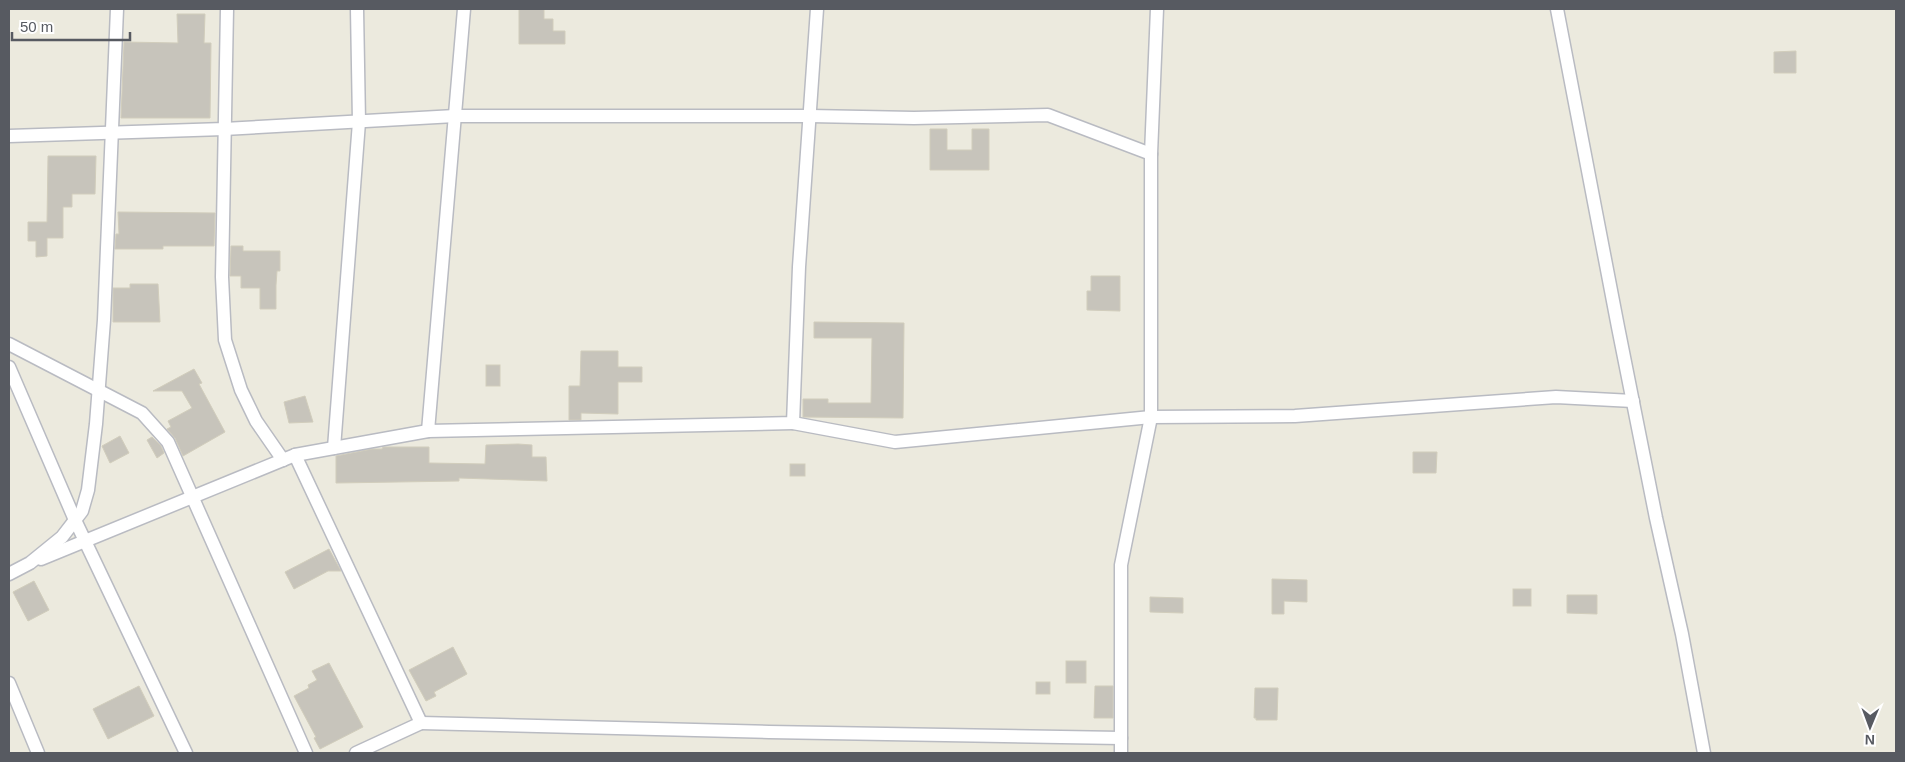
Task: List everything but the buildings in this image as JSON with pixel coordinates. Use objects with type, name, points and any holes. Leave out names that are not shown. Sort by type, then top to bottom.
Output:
[{"type":"street","points":[[30,563],[62,537],[82,512],[88,490],[99,392],[117,9]]},
{"type":"street","points":[[227,9],[222,277],[225,340],[241,390],[256,421],[289,457],[421,723]]},
{"type":"street","points":[[334,448],[359,122],[357,9]]},
{"type":"street","points":[[428,431],[464,9]]},
{"type":"street","points":[[792,423],[799,267],[817,9]]},
{"type":"street","points":[[1121,753],[1121,565],[1151,417],[1152,154],[1157,9]]},
{"type":"street","points":[[1556,9],[1633,402],[1682,634],[1704,753]]},
{"type":"street","points":[[9,136],[224,129],[455,116],[810,116],[914,118],[1048,115],[1152,154]]},
{"type":"street","points":[[9,344],[142,414],[168,442],[306,753]]},
{"type":"street","points":[[9,367],[75,520],[186,753]]},
{"type":"street","points":[[9,574],[30,563],[289,457],[428,431],[792,423],[895,442],[1151,417],[1295,416],[1556,396],[1633,402]]},
{"type":"street","points":[[9,683],[38,753]]},
{"type":"street","points":[[356,753],[421,723],[1121,738]]}]
